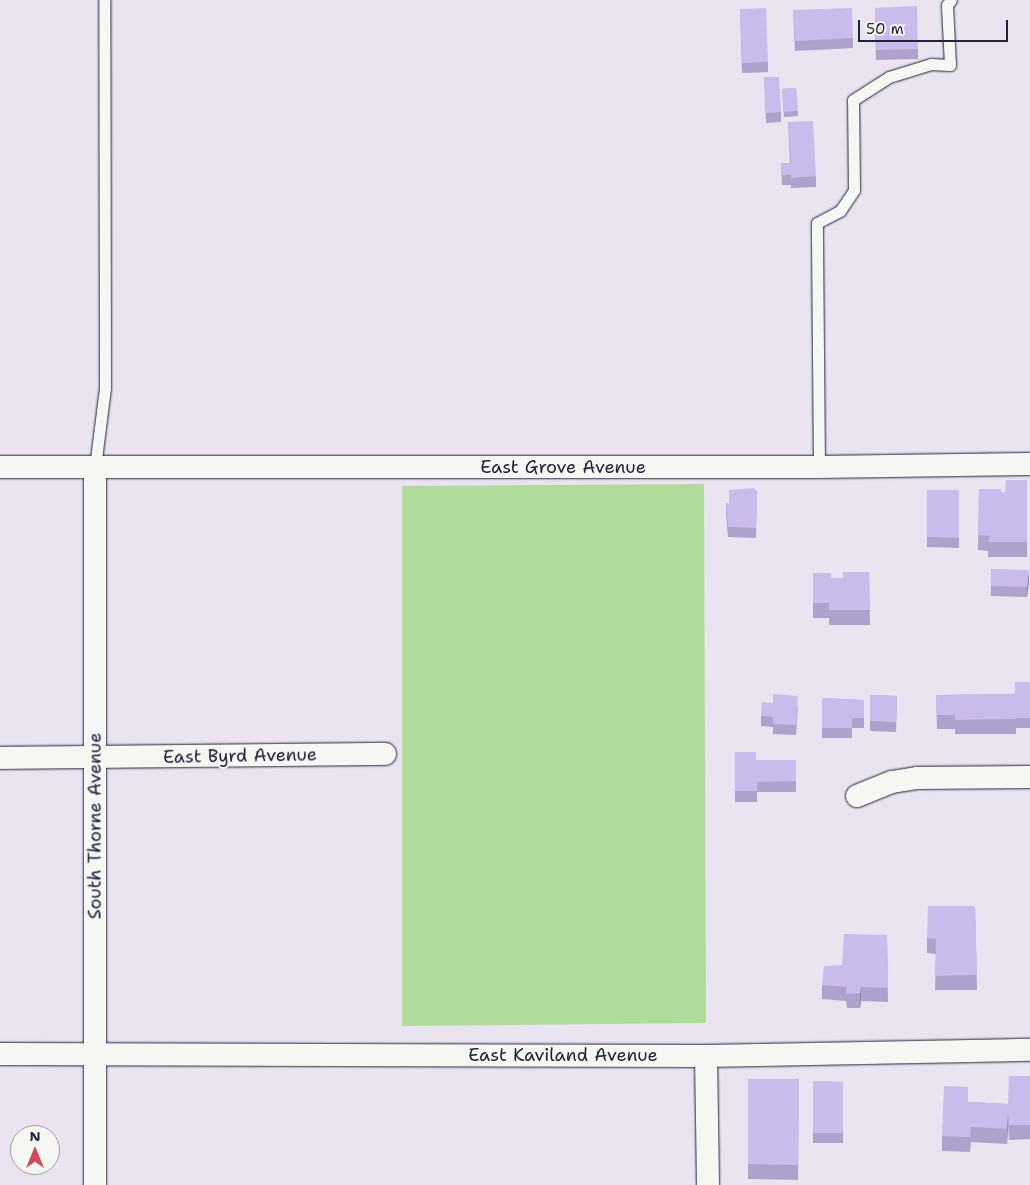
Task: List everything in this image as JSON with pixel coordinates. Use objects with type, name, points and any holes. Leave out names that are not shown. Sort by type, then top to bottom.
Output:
[{"type":"street","name":"East Grove Avenue","points":[[0,467],[819,467],[1030,464]]},
{"type":"street","name":"South Thorne Avenue","points":[[95,1185],[96,466]]},
{"type":"street","name":"East Byrd Avenue","points":[[0,758],[385,754]]},
{"type":"street","points":[[857,796],[892,782],[918,778],[1030,777]]},
{"type":"street","name":"East Kaviland Avenue","points":[[0,1054],[706,1056],[1030,1050]]},
{"type":"street","points":[[706,1056],[708,1185]]},
{"type":"lane","points":[[96,466],[105,388],[104,0]]},
{"type":"lane","points":[[819,467],[817,223],[840,211],[854,190],[853,100],[889,77],[931,64],[950,65],[945,2]]},
{"type":"green space","points":[[704,484],[706,1023],[402,1026],[402,486]]},
{"type":"building","points":[[917,6],[918,49],[876,50],[875,8]]},
{"type":"building","points":[[766,8],[768,62],[742,63],[740,9]]},
{"type":"building","points":[[852,8],[853,38],[795,41],[793,10]]},
{"type":"building","points":[[764,77],[779,77],[781,112],[766,113]]},
{"type":"building","points":[[796,88],[798,111],[784,112],[782,89]]},
{"type":"building","points":[[813,121],[816,176],[791,178],[791,175],[782,175],[781,163],[791,163],[788,122]]},
{"type":"building","points":[[1006,480],[1027,480],[1027,542],[988,542],[990,536],[978,535],[979,489],[1001,489],[1001,493],[1005,493]]},
{"type":"building","points":[[754,488],[757,491],[756,528],[728,527],[726,503],[729,504],[729,490]]},
{"type":"building","points":[[927,490],[959,490],[959,538],[927,537]]},
{"type":"building","points":[[991,569],[1029,570],[1027,587],[991,586]]},
{"type":"building","points":[[843,572],[869,572],[870,610],[829,610],[829,603],[813,603],[813,573],[831,573],[831,578],[843,578]]},
{"type":"building","points":[[1015,682],[1030,682],[1030,718],[1016,718]]},
{"type":"building","points":[[773,694],[798,696],[796,725],[773,724],[773,717],[761,716],[762,702],[773,703]]},
{"type":"building","points":[[1016,694],[1016,719],[955,720],[955,715],[937,715],[936,695]]},
{"type":"building","points":[[870,695],[897,696],[896,722],[870,721]]},
{"type":"building","points":[[822,698],[864,700],[864,718],[852,718],[852,728],[822,728]]},
{"type":"building","points":[[735,752],[756,752],[756,760],[796,760],[796,781],[757,782],[757,791],[735,791]]},
{"type":"building","points":[[928,906],[975,906],[977,975],[935,976],[936,939],[927,938]]},
{"type":"building","points":[[844,934],[887,935],[888,988],[861,987],[860,993],[847,994],[846,987],[822,985],[824,966],[842,965]]},
{"type":"building","points":[[1009,1076],[1030,1076],[1030,1125],[1009,1125],[1008,1110],[1007,1129],[971,1127],[970,1137],[942,1136],[944,1086],[968,1087],[968,1102],[1008,1104]]},
{"type":"building","points":[[748,1079],[799,1079],[798,1165],[748,1164]]},
{"type":"building","points":[[813,1081],[843,1082],[843,1133],[813,1133]]}]
